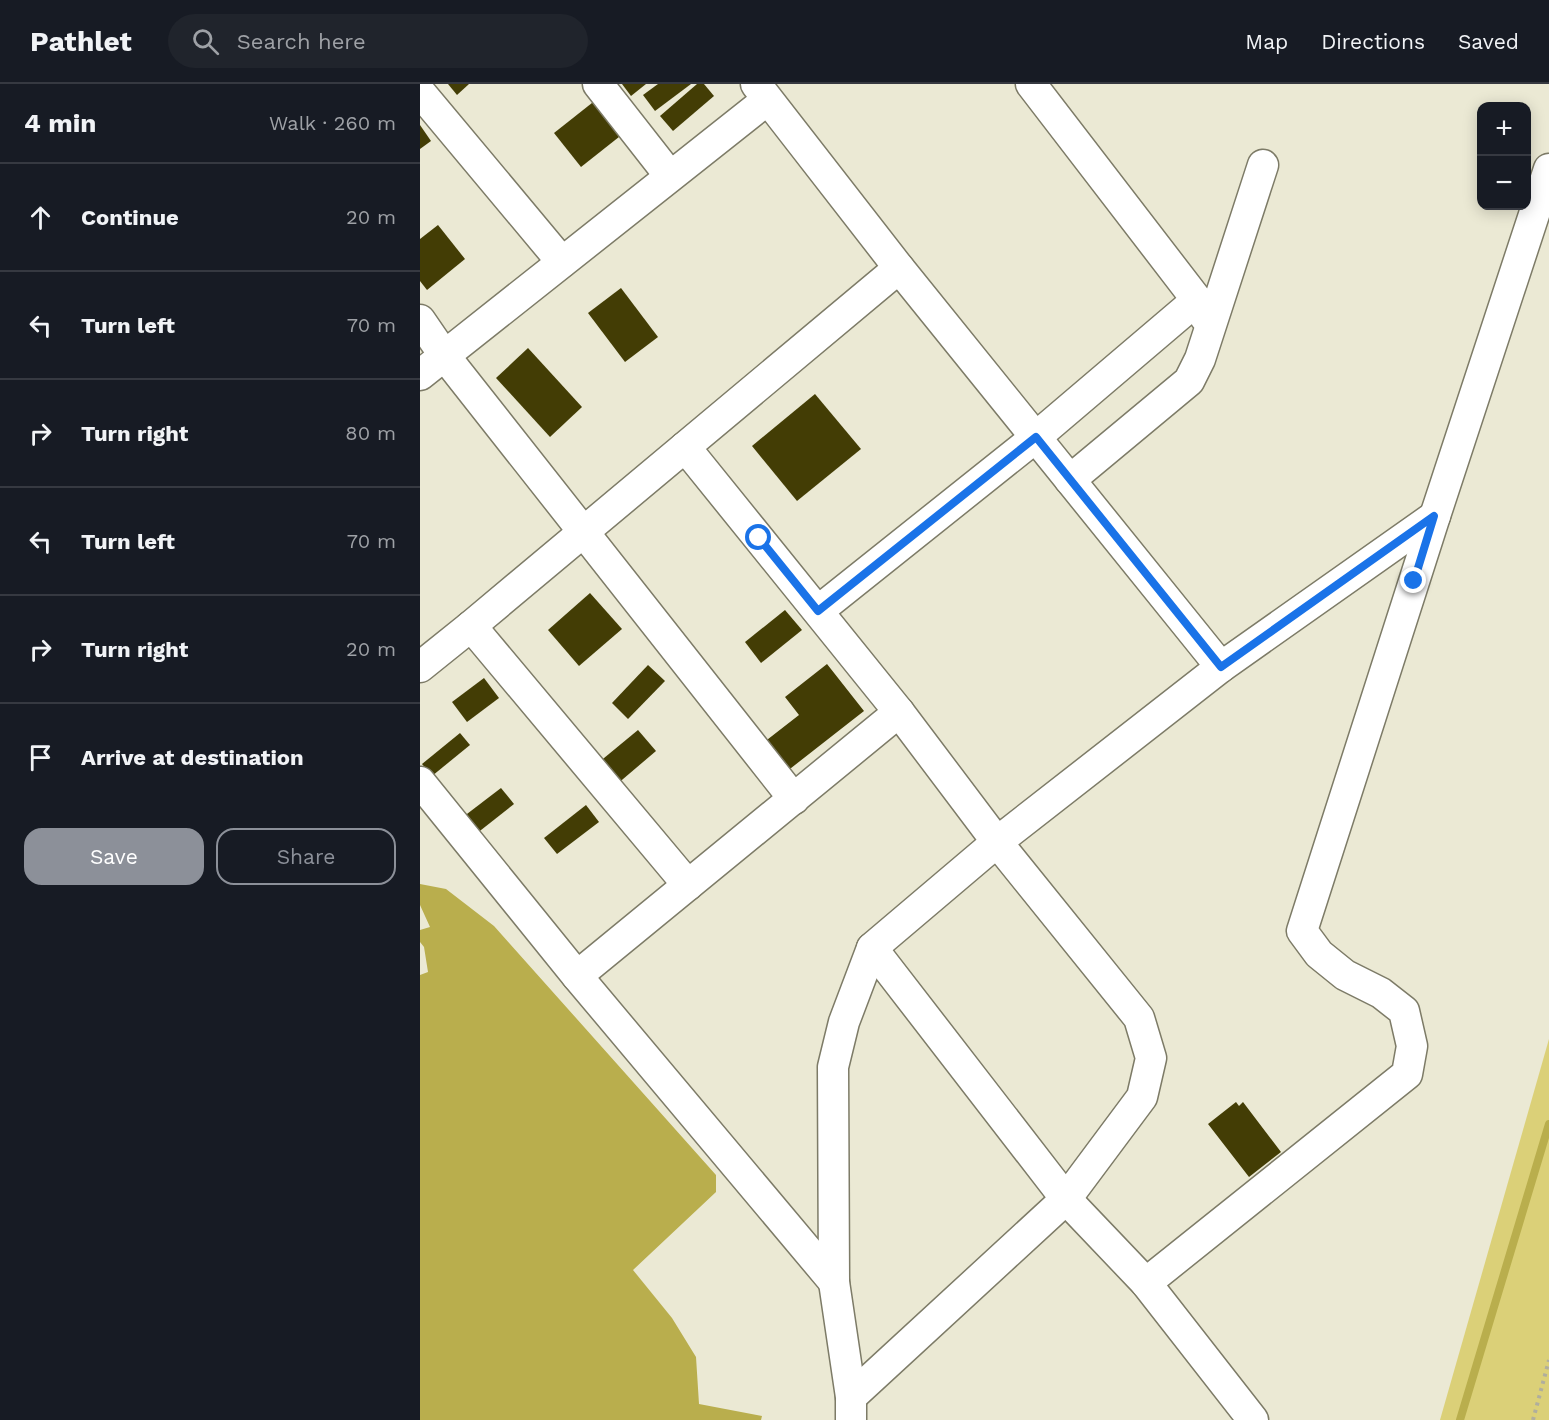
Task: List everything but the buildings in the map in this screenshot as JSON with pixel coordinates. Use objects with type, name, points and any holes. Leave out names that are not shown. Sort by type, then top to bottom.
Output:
[{"type":"street","points":[[598,84],[670,176]]},
{"type":"street","points":[[1031,84],[1197,300],[1210,328]]},
{"type":"street","points":[[420,92],[562,262]]},
{"type":"street","points":[[420,375],[670,176],[762,92],[900,268],[1221,667]]},
{"type":"street","points":[[1071,480],[1189,381],[1200,360],[1263,165]]},
{"type":"street","points":[[1146,1283],[1407,1074],[1412,1046],[1404,1011],[1381,993],[1345,975],[1320,954],[1302,931],[1434,516],[1549,169]]},
{"type":"street","points":[[420,667],[900,268]]},
{"type":"street","points":[[818,611],[1036,437],[1197,300]]},
{"type":"street","points":[[420,320],[444,355],[794,799]]},
{"type":"street","points":[[685,447],[899,712],[997,842],[1140,1018],[1151,1058],[1142,1098],[1066,1199],[851,1408]]},
{"type":"street","points":[[851,1408],[834,1282],[833,1067],[844,1022],[872,948],[997,842],[1221,667],[1434,516]]},
{"type":"street","points":[[471,626],[688,885]]},
{"type":"street","points":[[577,976],[899,712]]},
{"type":"street","points":[[420,782],[577,976],[834,1282]]},
{"type":"street","points":[[872,948],[1066,1199],[1146,1283],[1253,1420]]},
{"type":"path","points":[[1533,1420],[1549,1360]]},
{"type":"shaded area","points":[[420,884],[446,889],[494,926],[716,1175],[716,1192],[633,1270],[672,1318],[696,1357],[699,1404],[762,1416],[761,1420],[420,1420],[420,975],[428,972],[424,947],[420,942],[420,930],[430,927],[420,905]]},
{"type":"shaded area","points":[[1549,1039],[1549,1420],[1440,1420]]},
{"type":"waterway","points":[[1460,1420],[1549,1124]]},
{"type":"route","points":[[759,538],[818,611],[1036,437],[1221,667],[1434,516],[1414,581]]}]
